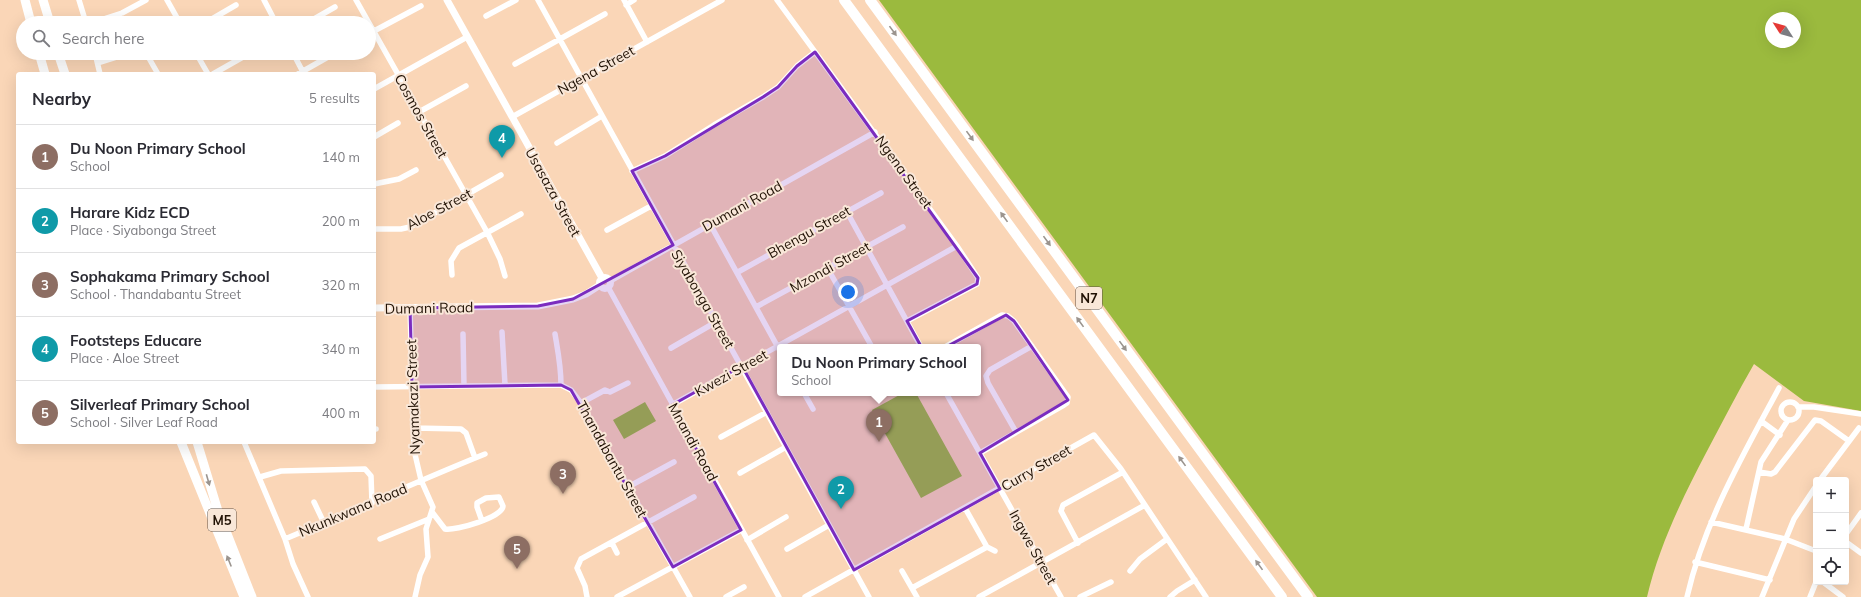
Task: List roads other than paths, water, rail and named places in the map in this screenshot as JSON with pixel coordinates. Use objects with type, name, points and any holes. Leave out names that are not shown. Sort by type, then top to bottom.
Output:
[{"type":"highway","name":"N7","points":[[844,0],[1282,597]]},
{"type":"highway","name":"N7","points":[[870,0],[1308,597]]},
{"type":"main road","points":[[25,0],[29,16]]},
{"type":"main road","points":[[43,0],[48,16]]},
{"type":"main road","points":[[41,60],[44,72]]},
{"type":"main road","points":[[60,60],[63,72]]},
{"type":"main road","name":"M5","points":[[182,444],[244,597]]},
{"type":"main road","name":"M5","points":[[198,444],[218,511],[252,597]]},
{"type":"street","points":[[79,0],[84,16]]},
{"type":"street","points":[[113,16],[122,13],[146,0]]},
{"type":"street","points":[[167,0],[176,16]]},
{"type":"street","points":[[264,0],[272,16]]},
{"type":"street","name":"Cosmos Street","points":[[356,0],[365,16]]},
{"type":"street","name":"Usasaza Street","points":[[447,0],[601,282]]},
{"type":"street","points":[[486,16],[516,0]]},
{"type":"street","name":"Siyabonga Street","points":[[538,0],[869,597]]},
{"type":"street","points":[[634,0],[625,2],[647,42]]},
{"type":"street","name":"Ngena Street","points":[[512,117],[722,0]]},
{"type":"street","name":"Ngena Street","points":[[777,0],[875,132],[975,271],[978,278],[977,284],[907,321]]},
{"type":"street","points":[[216,16],[236,5]]},
{"type":"street","points":[[376,30],[421,6]]},
{"type":"street","points":[[320,16],[336,7]]},
{"type":"street","points":[[514,64],[605,14]]},
{"type":"street","name":"Cosmos Street","points":[[376,35],[487,232],[500,259],[505,276]]},
{"type":"street","points":[[376,88],[467,38]]},
{"type":"street","points":[[632,171],[665,156],[714,125],[768,94],[778,87],[797,66],[815,52]]},
{"type":"street","points":[[97,60],[100,72]]},
{"type":"street","points":[[98,63],[108,60]]},
{"type":"street","points":[[150,60],[157,72]]},
{"type":"street","points":[[200,60],[207,72]]},
{"type":"street","points":[[217,72],[238,60]]},
{"type":"street","points":[[296,60],[301,72]]},
{"type":"street","points":[[303,72],[323,60]]},
{"type":"street","points":[[419,112],[466,86]]},
{"type":"street","points":[[557,143],[602,116]]},
{"type":"street","points":[[376,136],[398,124]]},
{"type":"street","name":"Dumani Road","points":[[609,284],[673,245],[875,132]]},
{"type":"street","points":[[376,184],[399,179],[416,170]]},
{"type":"street","name":"Aloe Street","points":[[376,230],[401,229],[410,227],[501,175]]},
{"type":"street","name":"Bhengu Street","points":[[738,272],[881,193]]},
{"type":"street","points":[[607,230],[651,206]]},
{"type":"street","points":[[847,212],[919,344]]},
{"type":"street","points":[[452,275],[451,261],[455,252],[466,243],[521,214]]},
{"type":"street","points":[[710,224],[738,272],[777,345]]},
{"type":"street","name":"Mzondi Street","points":[[756,307],[903,227]]},
{"type":"street","name":"Kwezi Street","points":[[787,344],[850,306],[957,246]]},
{"type":"street","points":[[828,269],[870,344]]},
{"type":"street","points":[[601,282],[606,278],[609,284]]},
{"type":"street","name":"Dumani Road","points":[[376,308],[538,306],[573,299],[586,294],[601,282]]},
{"type":"street","name":"Mnandi Road","points":[[609,284],[672,406],[779,597]]},
{"type":"street","name":"Nyamakazi Street","points":[[410,308],[414,450],[421,480],[433,510],[447,530],[462,528],[482,521]]},
{"type":"street","points":[[950,344],[1002,315],[1011,318],[1032,346],[1068,400],[1064,406],[980,453]]},
{"type":"street","points":[[670,348],[716,322]]},
{"type":"street","points":[[502,332],[505,385]]},
{"type":"street","points":[[463,334],[464,386]]},
{"type":"street","points":[[376,387],[561,385],[561,363],[556,349],[555,334]]},
{"type":"street","points":[[1016,432],[988,383],[986,376],[990,370],[1032,346]]},
{"type":"street","name":"Kwezi Street","points":[[672,406],[742,366],[777,350]]},
{"type":"street","points":[[581,403],[605,390],[610,392],[628,383]]},
{"type":"street","name":"Thandabantu Street","points":[[561,385],[571,390],[581,403],[690,597]]},
{"type":"street","points":[[1687,597],[1695,562],[1711,522],[1779,388]]},
{"type":"street","points":[[806,396],[813,409]]},
{"type":"street","name":"Ingwe Street","points":[[948,396],[1061,597]]},
{"type":"street","points":[[1746,530],[1763,458],[1780,435],[1788,420],[1797,417],[1798,408],[1795,403],[1789,402],[1782,406],[1782,415],[1788,420]]},
{"type":"street","points":[[1798,408],[1814,407],[1861,414]]},
{"type":"street","points":[[721,437],[767,412]]},
{"type":"street","points":[[1759,472],[1771,474],[1775,472],[1816,420],[1821,421],[1849,441]]},
{"type":"street","points":[[1761,421],[1780,435]]},
{"type":"street","points":[[414,428],[461,429],[466,434],[475,458]]},
{"type":"street","points":[[1822,477],[1859,428]]},
{"type":"street","name":"Curry Street","points":[[805,597],[1094,435],[1123,472],[1206,597]]},
{"type":"street","points":[[245,444],[260,477],[285,539],[293,564],[308,597]]},
{"type":"street","points":[[740,473],[786,447]]},
{"type":"street","name":"Nkunkwana Road","points":[[285,539],[485,454]]},
{"type":"street","points":[[628,487],[674,462]]},
{"type":"street","points":[[260,477],[281,471],[365,469],[371,476],[372,503]]},
{"type":"street","points":[[1078,543],[1061,511],[1062,505],[1123,472]]},
{"type":"street","points":[[1762,597],[1796,514],[1813,490]]},
{"type":"street","points":[[494,496],[500,498],[503,506],[502,511],[482,521],[477,503],[494,496]]},
{"type":"street","points":[[586,597],[585,586],[577,568],[579,561],[587,555],[612,543],[694,497]]},
{"type":"street","points":[[314,502],[324,523]]},
{"type":"street","points":[[979,597],[1145,505]]},
{"type":"street","points":[[965,508],[987,547],[996,551]]},
{"type":"street","points":[[415,597],[420,575],[428,557],[426,529],[433,510]]},
{"type":"street","points":[[1849,530],[1861,513]]},
{"type":"street","points":[[747,540],[786,516]]},
{"type":"street","points":[[380,539],[406,527],[429,520]]},
{"type":"street","points":[[1711,522],[1786,539],[1813,550]]},
{"type":"street","points":[[787,549],[829,525]]},
{"type":"street","points":[[617,597],[741,530]]},
{"type":"street","points":[[1130,571],[1140,559],[1167,538]]},
{"type":"street","points":[[612,543],[617,552]]},
{"type":"street","points":[[1849,544],[1861,553]]},
{"type":"street","points":[[912,588],[987,547]]},
{"type":"street","points":[[1695,562],[1770,580]]},
{"type":"street","points":[[902,571],[917,597]]},
{"type":"street","points":[[1170,597],[1177,590],[1195,580]]},
{"type":"street","points":[[1080,597],[1111,582]]},
{"type":"street","points":[[1810,597],[1815,585]]},
{"type":"street","points":[[1827,585],[1843,597]]},
{"type":"street","points":[[726,597],[744,588]]},
{"type":"place","name":"Footsteps Educare","points":[[502,158]]},
{"type":"place","name":"Du Noon Primary School","points":[[879,442]]},
{"type":"place","name":"Sophakama Primary School","points":[[563,494]]},
{"type":"place","name":"Harare Kidz ECD","points":[[841,509]]},
{"type":"place","name":"Silverleaf Primary School","points":[[517,569]]}]
